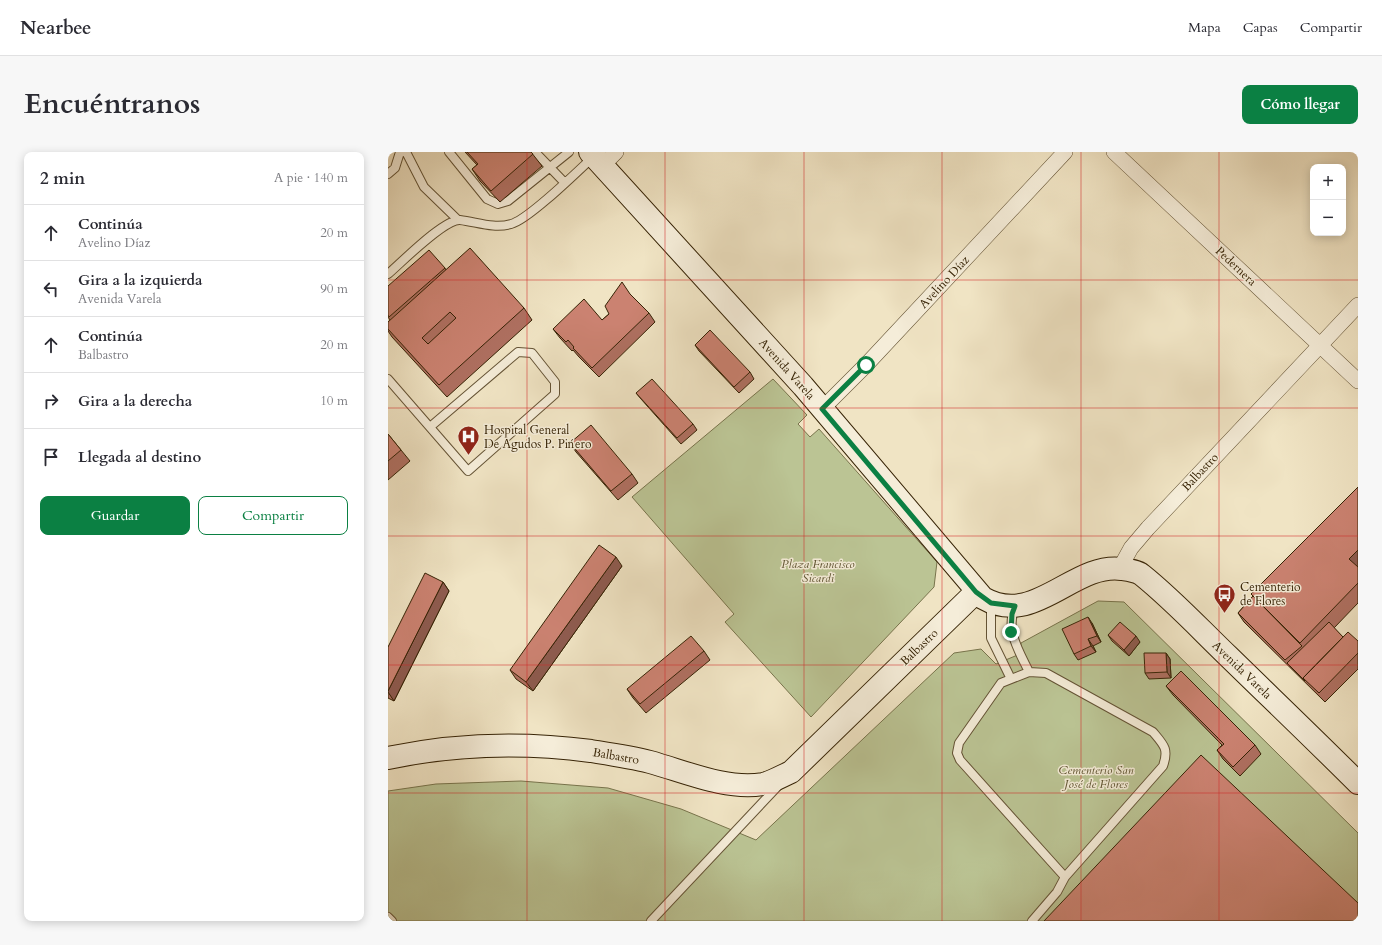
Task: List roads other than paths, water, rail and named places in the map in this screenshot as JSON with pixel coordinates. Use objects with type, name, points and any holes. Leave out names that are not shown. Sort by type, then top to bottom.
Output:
[{"type":"main road","name":"Avenida Varela","points":[[600,157],[822,409],[984,597]]},
{"type":"main road","name":"Avenida Varela","points":[[1120,568],[1141,574],[1206,634],[1358,783]]},
{"type":"main road","points":[[984,597],[1015,606],[1037,601],[1091,574],[1105,569],[1120,568]]},
{"type":"main road","name":"Balbastro","points":[[388,758],[412,753],[471,746],[531,746],[590,751],[648,762],[735,785],[764,784],[791,772],[984,597]]},
{"type":"street","name":"Avelino Díaz","points":[[822,409],[866,365],[1065,152]]},
{"type":"street","name":"Pedernera","points":[[1114,152],[1358,381]]},
{"type":"street","name":"Balbastro","points":[[1120,568],[1131,548],[1148,528],[1319,344],[1358,305]]},
{"type":"lane","points":[[388,174],[395,168],[400,152]]},
{"type":"lane","points":[[406,152],[424,187],[458,220],[488,226],[512,224],[534,209],[564,182],[600,157]]},
{"type":"lane","points":[[449,152],[487,199],[498,204],[508,201],[569,152]]},
{"type":"lane","points":[[535,152],[564,182]]},
{"type":"lane","points":[[388,274],[431,235],[458,220]]},
{"type":"lane","points":[[388,379],[430,427],[468,470],[555,394],[555,382],[532,353],[518,352],[430,427]]},
{"type":"lane","points":[[984,597],[991,638],[1011,679]]},
{"type":"lane","points":[[1015,606],[1012,614],[1011,632],[1029,672]]},
{"type":"lane","points":[[1032,921],[1057,892],[1066,878],[1163,766],[1166,758],[1165,746],[1153,732],[1053,676],[1046,673],[1029,672],[1001,683],[959,743],[957,753],[960,760],[1066,878]]},
{"type":"lane","points":[[651,921],[791,772]]},
{"type":"lane","points":[[388,917],[392,921]]},
{"type":"place","name":"Hospital General De Agudos P. Pińero","points":[[469,456]]},
{"type":"place","name":"Cementerio de Flores","points":[[1225,614]]},
{"type":"park label","name":"Plaza Francisco Sicardi","points":[[818,571]]},
{"type":"park label","name":"Cementerio San José de Flores","points":[[1096,777]]}]
